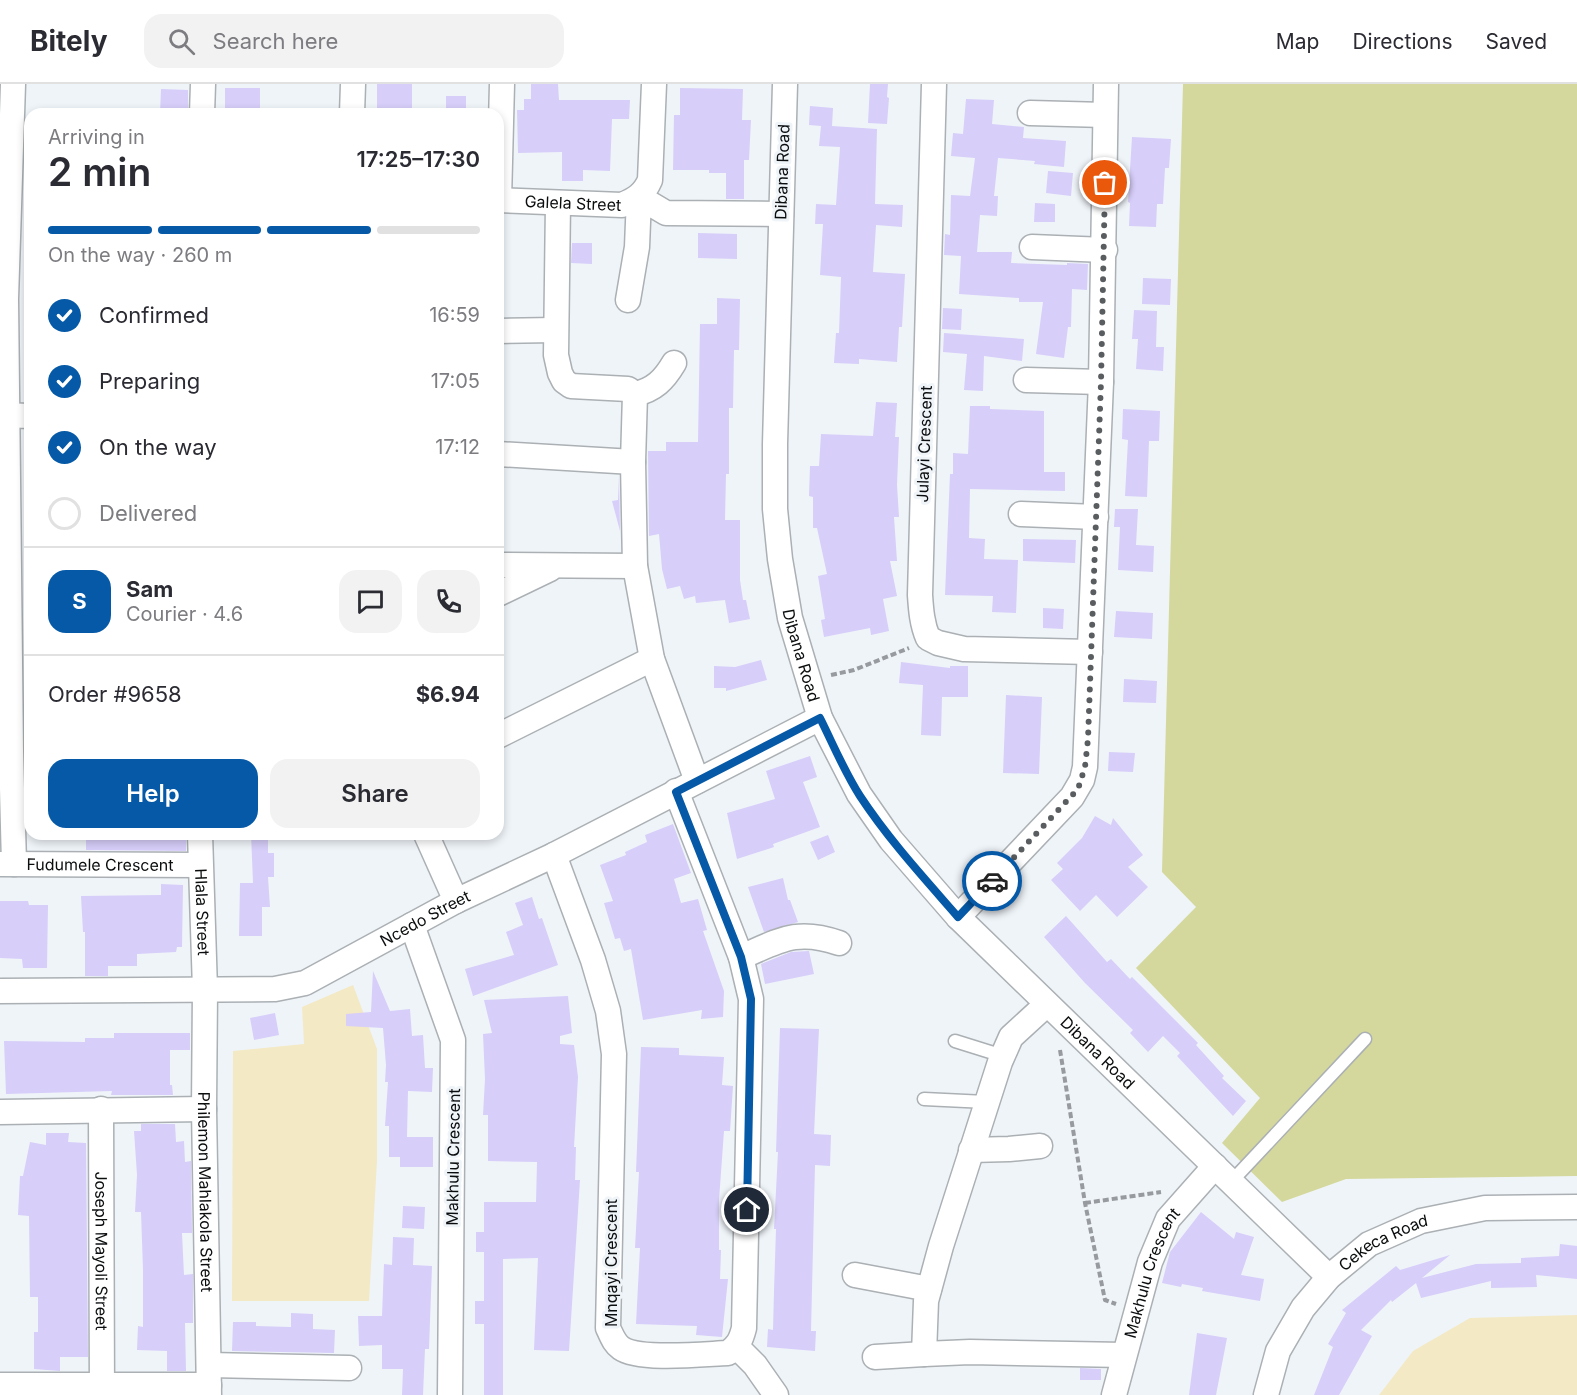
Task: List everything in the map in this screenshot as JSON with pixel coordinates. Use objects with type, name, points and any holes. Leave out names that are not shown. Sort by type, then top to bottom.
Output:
[{"type":"street","points":[[7,864],[4,501],[12,415],[3,299],[5,176],[13,84]]},
{"type":"street","points":[[201,108],[203,84]]},
{"type":"street","points":[[352,108],[353,84]]},
{"type":"street","points":[[501,108],[502,84]]},
{"type":"street","name":"Galela Street","points":[[504,200],[622,205],[639,196],[646,190],[650,180],[654,84],[648,84]]},
{"type":"street","name":"Dibana Road","points":[[785,84],[775,509],[780,559],[790,618],[820,718],[865,803],[891,840],[958,917],[1329,1277]]},
{"type":"street","name":"Julayi Crescent","points":[[928,638],[921,614],[920,595],[934,84]]},
{"type":"street","points":[[958,917],[1078,789],[1087,758],[1105,250],[1106,84]]},
{"type":"street","points":[[1030,112],[1105,115]]},
{"type":"street","points":[[628,300],[637,247],[639,196],[666,213],[781,214]]},
{"type":"street","points":[[558,203],[555,330],[556,355],[564,381],[571,386],[628,389],[635,394],[647,392],[658,385],[667,376],[674,363]]},
{"type":"street","points":[[1032,247],[1105,250]]},
{"type":"street","points":[[504,331],[555,330]]},
{"type":"street","points":[[1026,380],[1101,382]]},
{"type":"street","points":[[635,394],[633,462],[635,566],[652,659],[687,786],[748,982],[752,1020],[744,1328],[741,1340],[736,1347],[754,1365],[776,1395]]},
{"type":"street","points":[[504,454],[633,462]]},
{"type":"street","points":[[1021,514],[1096,517]]},
{"type":"street","points":[[504,565],[635,566]]},
{"type":"street","points":[[504,591],[555,566]]},
{"type":"street","points":[[928,638],[948,647],[963,649],[1090,652]]},
{"type":"street","points":[[504,733],[652,659]]},
{"type":"street","name":"Ncedo Street","points":[[0,991],[204,990],[275,988],[305,983],[456,901],[554,855],[820,718]]},
{"type":"street","name":"Hlala Street","points":[[200,840],[204,990]]},
{"type":"street","points":[[429,840],[456,901]]},
{"type":"street","name":"Mnqayi Crescent","points":[[554,855],[593,960],[608,1011],[614,1054],[608,1328],[614,1341],[622,1349],[639,1355],[728,1353],[736,1347]]},
{"type":"street","name":"Fudumele Crescent","points":[[7,864],[200,865]]},
{"type":"street","name":"Makhulu Crescent","points":[[412,925],[453,1040],[450,1395]]},
{"type":"street","points":[[741,957],[787,937],[818,936],[839,943]]},
{"type":"street","name":"Philemon Mahlakola Street","points":[[204,990],[209,1382]]},
{"type":"street","points":[[924,1354],[926,1300],[1002,1056],[1011,1037],[1050,1006]]},
{"type":"street","name":"Joseph Mayoli Street","points":[[101,1109],[102,1390]]},
{"type":"street","points":[[0,1112],[204,1109]]},
{"type":"street","points":[[971,1150],[1040,1146]]},
{"type":"street","name":"Makhulu Crescent","points":[[1114,1395],[1150,1262],[1168,1219],[1195,1187],[1223,1174]]},
{"type":"street","name":"Cekeca Road","points":[[1266,1395],[1278,1351],[1303,1308],[1329,1277],[1369,1244],[1421,1221],[1485,1208],[1577,1207]]},
{"type":"street","points":[[855,1275],[929,1289]]},
{"type":"street","points":[[875,1357],[970,1352],[1124,1356]]},
{"type":"street","points":[[0,1385],[102,1390],[349,1368]]},
{"type":"lane","points":[[1223,1174],[1365,1040]]},
{"type":"lane","points":[[955,1041],[1002,1056]]},
{"type":"lane","points":[[924,1099],[986,1102]]},
{"type":"path","points":[[808,683],[854,670],[891,656],[928,638]]},
{"type":"path","points":[[1050,1006],[1085,1203],[1105,1300],[1136,1311]]},
{"type":"path","points":[[1085,1203],[1195,1187]]},
{"type":"green space","points":[[1183,84],[1577,84],[1577,1176],[1346,1179],[1282,1202],[1222,1143],[1260,1098],[1136,968],[1196,907],[1162,872]]},
{"type":"sand","points":[[353,985],[377,1049],[377,1161],[369,1301],[232,1301],[233,1051],[304,1044],[302,1007]]},
{"type":"sand","points":[[1577,1315],[1577,1395],[1379,1395],[1413,1351],[1470,1318]]},
{"type":"building","points":[[377,84],[412,84],[412,108],[377,108]]},
{"type":"building","points":[[531,84],[558,84],[559,100],[630,100],[629,119],[612,119],[610,171],[583,170],[583,181],[562,181],[562,152],[518,153],[517,110],[524,110],[524,99],[531,99]]},
{"type":"building","points":[[870,84],[888,84],[887,124],[868,123]]},
{"type":"building","points":[[225,88],[260,88],[260,108],[225,108]]},
{"type":"building","points":[[680,88],[743,89],[742,120],[751,120],[749,160],[744,160],[744,199],[726,199],[726,173],[709,173],[709,170],[673,170],[674,115],[680,115]]},
{"type":"building","points":[[161,89],[188,90],[188,108],[160,108]]},
{"type":"building","points":[[446,96],[466,96],[466,108],[446,108]]},
{"type":"building","points":[[966,99],[994,100],[992,124],[1024,127],[1023,138],[1066,141],[1064,167],[1034,164],[1035,161],[998,158],[994,196],[998,196],[997,216],[980,215],[977,252],[1012,252],[1011,263],[1088,264],[1087,290],[1072,289],[1071,327],[1068,327],[1064,358],[1036,354],[1043,302],[1019,302],[1019,298],[959,294],[961,256],[944,255],[945,234],[950,235],[951,195],[970,196],[975,158],[951,156],[953,133],[963,134]]},
{"type":"building","points":[[810,106],[833,108],[832,126],[877,129],[875,204],[903,205],[902,227],[876,225],[873,272],[905,274],[902,327],[899,327],[897,362],[859,359],[859,364],[834,363],[836,333],[839,333],[841,277],[820,275],[823,224],[815,224],[816,204],[836,205],[840,147],[819,146],[821,126],[809,125]]},
{"type":"building","points":[[1132,137],[1171,139],[1169,168],[1165,168],[1163,204],[1157,204],[1156,227],[1129,226],[1130,203],[1128,202]]},
{"type":"building","points":[[1048,171],[1073,173],[1071,196],[1046,193]]},
{"type":"building","points":[[1035,203],[1055,204],[1055,222],[1034,222]]},
{"type":"building","points":[[698,233],[737,234],[737,259],[698,258]]},
{"type":"building","points":[[572,243],[592,243],[592,264],[571,263]]},
{"type":"building","points":[[1143,278],[1171,279],[1170,305],[1142,304]]},
{"type":"building","points":[[717,298],[740,299],[739,350],[734,350],[733,408],[729,408],[729,474],[726,474],[725,520],[740,520],[740,580],[743,600],[746,600],[750,619],[729,623],[725,600],[696,603],[695,596],[684,599],[680,586],[667,589],[662,569],[659,534],[649,536],[648,451],[666,451],[666,442],[698,442],[700,324],[717,324]]},
{"type":"building","points":[[943,308],[962,309],[961,330],[942,329]]},
{"type":"building","points":[[1134,310],[1157,311],[1156,347],[1164,347],[1163,371],[1136,369],[1138,339],[1132,339]]},
{"type":"building","points":[[944,333],[1024,339],[1022,361],[984,356],[983,391],[964,390],[967,354],[943,352]]},
{"type":"building","points":[[876,402],[897,403],[895,437],[899,437],[897,485],[899,517],[894,517],[897,561],[890,561],[897,596],[883,599],[889,631],[871,635],[870,628],[824,637],[821,620],[825,619],[818,576],[827,574],[817,528],[813,528],[813,497],[809,496],[810,466],[819,466],[821,434],[873,436]]},
{"type":"building","points":[[970,406],[1044,411],[1044,472],[1065,472],[1065,491],[970,489],[969,538],[985,539],[984,559],[1018,560],[1016,613],[992,612],[993,596],[945,595],[950,474],[953,474],[953,453],[968,454]]},
{"type":"building","points":[[1123,409],[1160,411],[1159,441],[1149,441],[1147,497],[1125,496],[1128,440],[1122,439]]},
{"type":"building","points":[[619,476],[620,531],[612,501],[618,500]]},
{"type":"building","points":[[1115,509],[1138,509],[1136,545],[1154,546],[1153,572],[1118,570],[1120,527],[1114,527]]},
{"type":"building","points":[[1023,539],[1076,540],[1075,563],[1023,561]]},
{"type":"building","points":[[1043,608],[1064,609],[1063,629],[1043,628]]},
{"type":"building","points":[[1116,611],[1153,613],[1152,639],[1114,637]]},
{"type":"building","points":[[761,660],[767,680],[726,691],[726,688],[714,688],[714,666],[735,667]]},
{"type":"building","points":[[901,662],[950,668],[950,666],[968,666],[968,697],[942,697],[941,736],[921,735],[923,685],[899,683]]},
{"type":"building","points":[[1124,679],[1157,681],[1156,703],[1123,702]]},
{"type":"building","points":[[1006,695],[1042,697],[1039,774],[1003,773]]},
{"type":"building","points":[[1109,752],[1135,753],[1133,772],[1108,771]]},
{"type":"building","points":[[810,756],[817,777],[803,782],[820,827],[773,844],[774,847],[737,859],[727,813],[775,799],[766,771]]},
{"type":"building","points":[[1095,816],[1111,825],[1113,818],[1143,855],[1128,867],[1148,887],[1117,917],[1096,895],[1080,911],[1051,880],[1063,869],[1057,863],[1082,838]]},
{"type":"building","points":[[673,824],[691,873],[674,879],[681,903],[698,899],[707,930],[703,931],[724,991],[723,1017],[701,1019],[702,1010],[643,1020],[631,949],[624,951],[620,938],[615,939],[604,903],[613,901],[600,865],[626,855],[625,852],[647,842],[645,835]]},
{"type":"building","points":[[828,835],[835,852],[818,860],[810,842]]},
{"type":"building","points":[[86,840],[186,840],[186,851],[86,850]]},
{"type":"building","points":[[251,840],[268,840],[268,853],[274,853],[274,877],[268,877],[270,907],[262,907],[262,936],[239,936],[240,883],[253,883]]},
{"type":"building","points":[[783,878],[788,900],[790,900],[798,922],[764,932],[748,887]]},
{"type":"building","points":[[161,884],[183,885],[182,947],[177,947],[176,952],[137,954],[137,966],[108,966],[108,976],[85,976],[85,932],[83,932],[81,896],[161,895]]},
{"type":"building","points":[[532,897],[539,919],[542,918],[558,965],[473,996],[465,969],[514,955],[506,932],[523,925],[515,903]]},
{"type":"building","points":[[0,901],[28,901],[29,905],[48,905],[47,968],[23,968],[22,959],[0,958]]},
{"type":"building","points":[[1066,916],[1107,962],[1111,959],[1130,979],[1132,977],[1198,1043],[1196,1045],[1224,1076],[1222,1078],[1246,1101],[1233,1116],[1177,1056],[1180,1053],[1163,1036],[1148,1052],[1130,1033],[1133,1030],[1085,983],[1044,937]]},
{"type":"building","points":[[809,951],[814,974],[765,984],[761,964],[791,952]]},
{"type":"building","points":[[373,971],[390,1011],[410,1009],[412,1036],[423,1035],[425,1068],[433,1068],[432,1092],[408,1091],[407,1137],[433,1137],[433,1167],[400,1167],[400,1157],[389,1157],[389,1126],[385,1126],[388,1082],[385,1082],[383,1028],[346,1026],[346,1014],[371,1012]]},
{"type":"building","points":[[568,996],[572,1033],[560,1036],[560,1044],[574,1045],[578,1077],[574,1147],[576,1147],[575,1180],[580,1180],[569,1351],[534,1350],[538,1258],[503,1259],[503,1395],[484,1395],[484,1324],[475,1324],[475,1301],[484,1301],[484,1252],[476,1252],[476,1232],[484,1232],[484,1202],[536,1202],[537,1162],[488,1161],[488,1115],[483,1115],[485,1079],[483,1034],[492,1033],[484,1000]]},
{"type":"building","points":[[275,1013],[279,1035],[254,1040],[250,1018]]},
{"type":"building","points":[[780,1028],[819,1029],[814,1134],[831,1135],[830,1166],[815,1165],[811,1331],[816,1331],[815,1351],[767,1347],[768,1329],[773,1330]]},
{"type":"building","points":[[114,1033],[190,1033],[190,1050],[170,1050],[170,1085],[172,1085],[173,1095],[111,1095],[112,1091],[6,1094],[4,1041],[85,1042],[85,1038],[114,1038]]},
{"type":"building","points":[[641,1047],[679,1048],[679,1055],[724,1057],[722,1085],[733,1086],[730,1131],[724,1131],[719,1200],[720,1279],[728,1279],[722,1337],[696,1335],[697,1326],[636,1324],[640,1248],[635,1248],[639,1172],[636,1172]]},
{"type":"building","points":[[141,1124],[175,1124],[176,1142],[184,1141],[185,1162],[191,1161],[192,1233],[182,1233],[184,1275],[193,1274],[193,1323],[185,1323],[186,1371],[167,1371],[167,1351],[137,1350],[138,1326],[143,1327],[143,1270],[141,1212],[135,1212],[137,1175],[134,1131],[141,1131]]},
{"type":"building","points":[[46,1133],[69,1133],[68,1142],[86,1143],[88,1357],[60,1357],[60,1371],[34,1369],[34,1332],[38,1332],[38,1297],[30,1297],[29,1216],[18,1215],[20,1176],[23,1176],[30,1142],[46,1145]]},
{"type":"building","points":[[403,1206],[425,1207],[424,1229],[402,1228]]},
{"type":"building","points":[[1201,1212],[1234,1239],[1236,1232],[1254,1237],[1241,1275],[1264,1279],[1260,1301],[1202,1291],[1203,1288],[1182,1284],[1181,1287],[1162,1283],[1170,1252]]},
{"type":"building","points":[[393,1237],[414,1238],[413,1265],[432,1266],[429,1349],[425,1349],[423,1395],[402,1395],[403,1369],[382,1369],[382,1345],[359,1346],[358,1316],[382,1316],[384,1264],[392,1265]]},
{"type":"building","points":[[1560,1244],[1577,1246],[1577,1279],[1536,1275],[1537,1287],[1491,1288],[1491,1281],[1421,1298],[1416,1283],[1392,1302],[1391,1300],[1361,1330],[1372,1336],[1339,1395],[1314,1395],[1333,1347],[1328,1344],[1346,1313],[1342,1310],[1396,1266],[1400,1270],[1450,1255],[1422,1278],[1476,1264],[1521,1263],[1521,1258],[1559,1256]]},
{"type":"building","points":[[291,1313],[313,1314],[313,1329],[335,1330],[334,1353],[232,1351],[233,1322],[256,1322],[256,1326],[291,1327]]},
{"type":"building","points":[[1197,1333],[1227,1338],[1216,1395],[1189,1395]]},
{"type":"building","points":[[1080,1368],[1101,1369],[1101,1380],[1080,1380]]},
{"type":"way so far","points":[[992,881],[1072,797],[1082,780],[1087,758],[1101,382],[1105,183]]},
{"type":"route","points":[[747,1210],[751,999],[741,957],[676,792],[820,718],[859,794],[891,840],[958,917],[992,881]]}]
